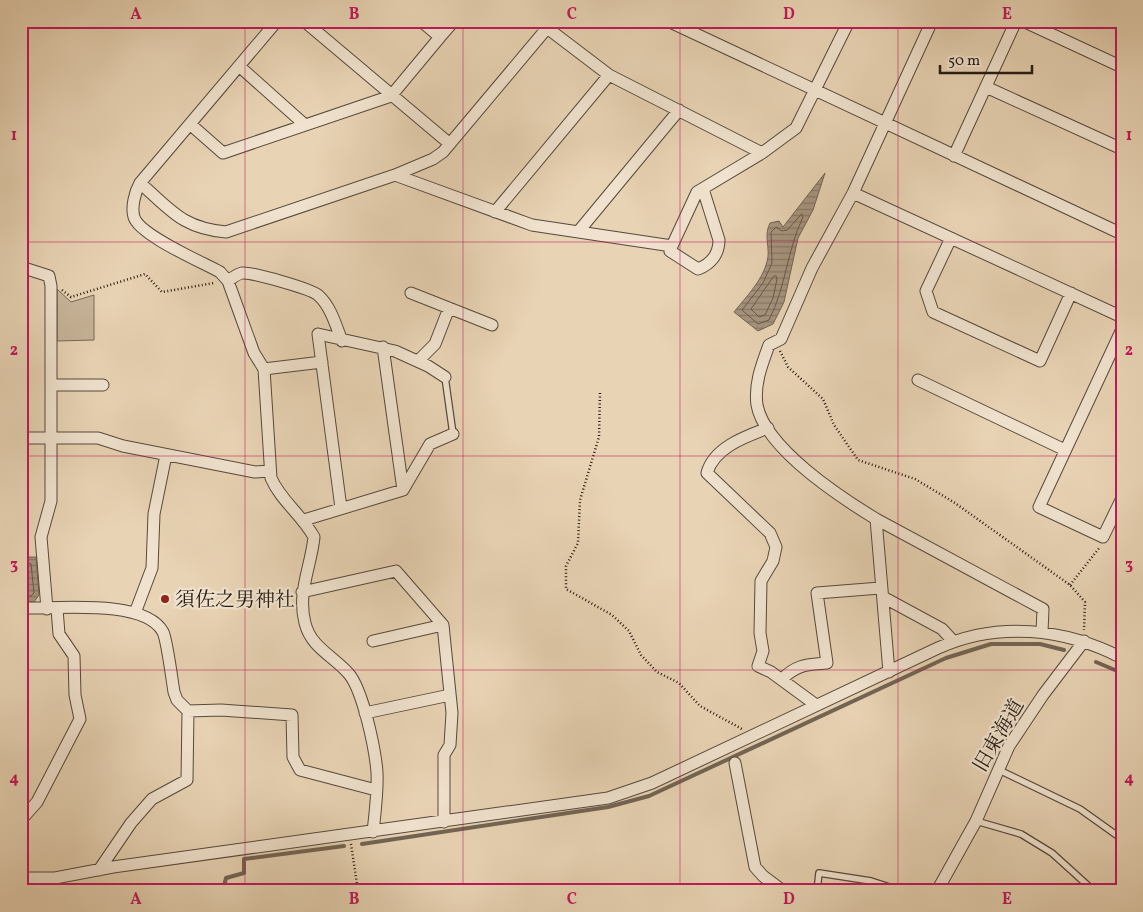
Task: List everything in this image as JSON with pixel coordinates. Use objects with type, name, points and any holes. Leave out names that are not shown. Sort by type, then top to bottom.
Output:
[{"type":"street","points":[[277,21],[140,183],[133,207],[134,219],[141,227],[220,272],[228,280],[254,353],[264,369],[270,471],[276,491],[304,520],[314,537],[302,592],[303,610],[309,634],[322,650],[348,673],[360,692],[365,713],[377,772],[373,832]]},
{"type":"street","points":[[304,21],[450,144]]},
{"type":"street","points":[[421,21],[440,37]]},
{"type":"street","points":[[190,124],[223,153],[391,96],[454,21]]},
{"type":"street","points":[[668,21],[1122,234]]},
{"type":"street","points":[[932,21],[853,193],[812,268],[781,338],[769,345],[758,378],[757,406],[777,443],[793,460],[853,505],[876,519],[1043,609],[1042,632]]},
{"type":"street","points":[[954,156],[1016,21]]},
{"type":"street","points":[[1023,21],[1122,67]]},
{"type":"street","points":[[703,189],[719,240],[719,248],[709,264],[698,269],[670,252],[697,192],[762,153],[796,128],[816,92],[848,22]]},
{"type":"street","points":[[140,183],[182,221],[201,228],[226,232],[433,160],[450,144],[546,24],[609,75],[762,153]]},
{"type":"street","points":[[239,66],[304,124]]},
{"type":"street","points":[[495,212],[609,75]]},
{"type":"street","points":[[986,87],[1122,149]]},
{"type":"street","points":[[578,232],[679,110]]},
{"type":"street","points":[[394,175],[532,224],[672,246]]},
{"type":"street","points":[[853,193],[1122,317]]},
{"type":"street","points":[[951,238],[926,291],[933,312],[1040,361],[1071,294]]},
{"type":"street","points":[[21,267],[49,276],[51,286],[51,500],[41,537],[52,609],[59,634],[74,656],[75,695],[80,718],[37,802],[21,820]]},
{"type":"street","points":[[228,280],[239,273],[250,273],[310,290],[326,303],[342,341]]},
{"type":"street","points":[[411,293],[492,325]]},
{"type":"street","points":[[418,361],[435,344],[449,308]]},
{"type":"street","points":[[1122,329],[1039,507],[1103,537],[1122,498]]},
{"type":"street","points":[[341,508],[318,334],[342,341],[383,347],[418,361],[445,377]]},
{"type":"street","points":[[383,347],[403,490]]},
{"type":"street","points":[[264,369],[322,362]]},
{"type":"street","points":[[918,380],[1065,450]]},
{"type":"street","points":[[51,385],[103,385]]},
{"type":"street","points":[[768,428],[738,440],[710,465],[707,472],[774,539],[776,554],[761,581],[760,633],[763,651],[758,666],[782,679],[816,705]]},
{"type":"street","points":[[304,520],[403,490],[430,444],[452,434]]},
{"type":"street","points":[[21,438],[98,438],[123,446],[166,455],[255,472],[270,471]]},
{"type":"street","points":[[135,613],[152,568],[154,514],[166,455]]},
{"type":"street","points":[[876,519],[889,672]]},
{"type":"street","points":[[302,592],[396,570],[443,625],[450,695],[450,745],[444,755],[444,822]]},
{"type":"street","points":[[782,679],[793,668],[801,665],[827,663],[817,593],[882,592],[942,629],[953,641]]},
{"type":"street","points":[[21,608],[52,609],[72,606],[112,609],[135,613],[147,618],[164,633],[174,692],[177,700],[188,711],[187,780],[148,803],[131,823],[99,870]]},
{"type":"street","points":[[373,641],[443,625]]},
{"type":"street","points":[[21,878],[55,878],[99,870],[608,798],[652,783],[953,641],[994,632],[1042,632],[1084,641],[1122,658]]},
{"type":"street","name":"旧東海道","points":[[937,891],[976,821],[997,769],[1043,695],[1084,641]]},
{"type":"street","points":[[365,713],[450,695]]},
{"type":"street","points":[[188,711],[221,710],[292,715],[293,757],[300,770],[376,790]]},
{"type":"street","points":[[735,763],[755,867],[762,876],[783,891]]},
{"type":"lane","points":[[445,377],[452,434]]},
{"type":"lane","points":[[997,769],[1080,809],[1122,839]]},
{"type":"lane","points":[[976,821],[1020,834],[1052,853],[1094,891]]},
{"type":"lane","points":[[817,891],[819,873],[871,881],[902,891]]},
{"type":"path","points":[[51,286],[58,286],[71,297],[145,274],[162,292],[228,280]]},
{"type":"path","points":[[781,338],[779,350],[788,367],[823,399],[834,425],[858,460],[915,479],[991,528],[1070,585],[1085,602],[1084,641]]},
{"type":"path","points":[[600,393],[599,436],[580,500],[578,543],[566,566],[566,589],[612,615],[629,631],[640,655],[657,672],[679,682],[700,706],[754,736]]},
{"type":"path","points":[[1070,585],[1102,545],[1103,537]]},
{"type":"path","points":[[350,835],[358,891]]},
{"type":"shaded area","points":[[57,289],[71,302],[94,295],[94,340],[57,341]]},
{"type":"water","points":[[825,173],[813,210],[798,238],[784,302],[773,324],[758,331],[734,312],[765,269],[768,257],[767,233],[770,223],[779,221],[783,227]]},
{"type":"water","points":[[21,541],[25,544],[25,557],[36,557],[39,595],[34,602],[21,601]]},
{"type":"waterway","points":[[362,844],[608,807],[649,796],[946,658],[991,644],[1040,644],[1064,650]]},
{"type":"waterway","points":[[1096,662],[1122,673]]},
{"type":"waterway","points":[[194,891],[224,886],[226,878],[244,873],[244,859],[344,846]]},
{"type":"place","name":"須佐之男神社","points":[[165,599]]}]
